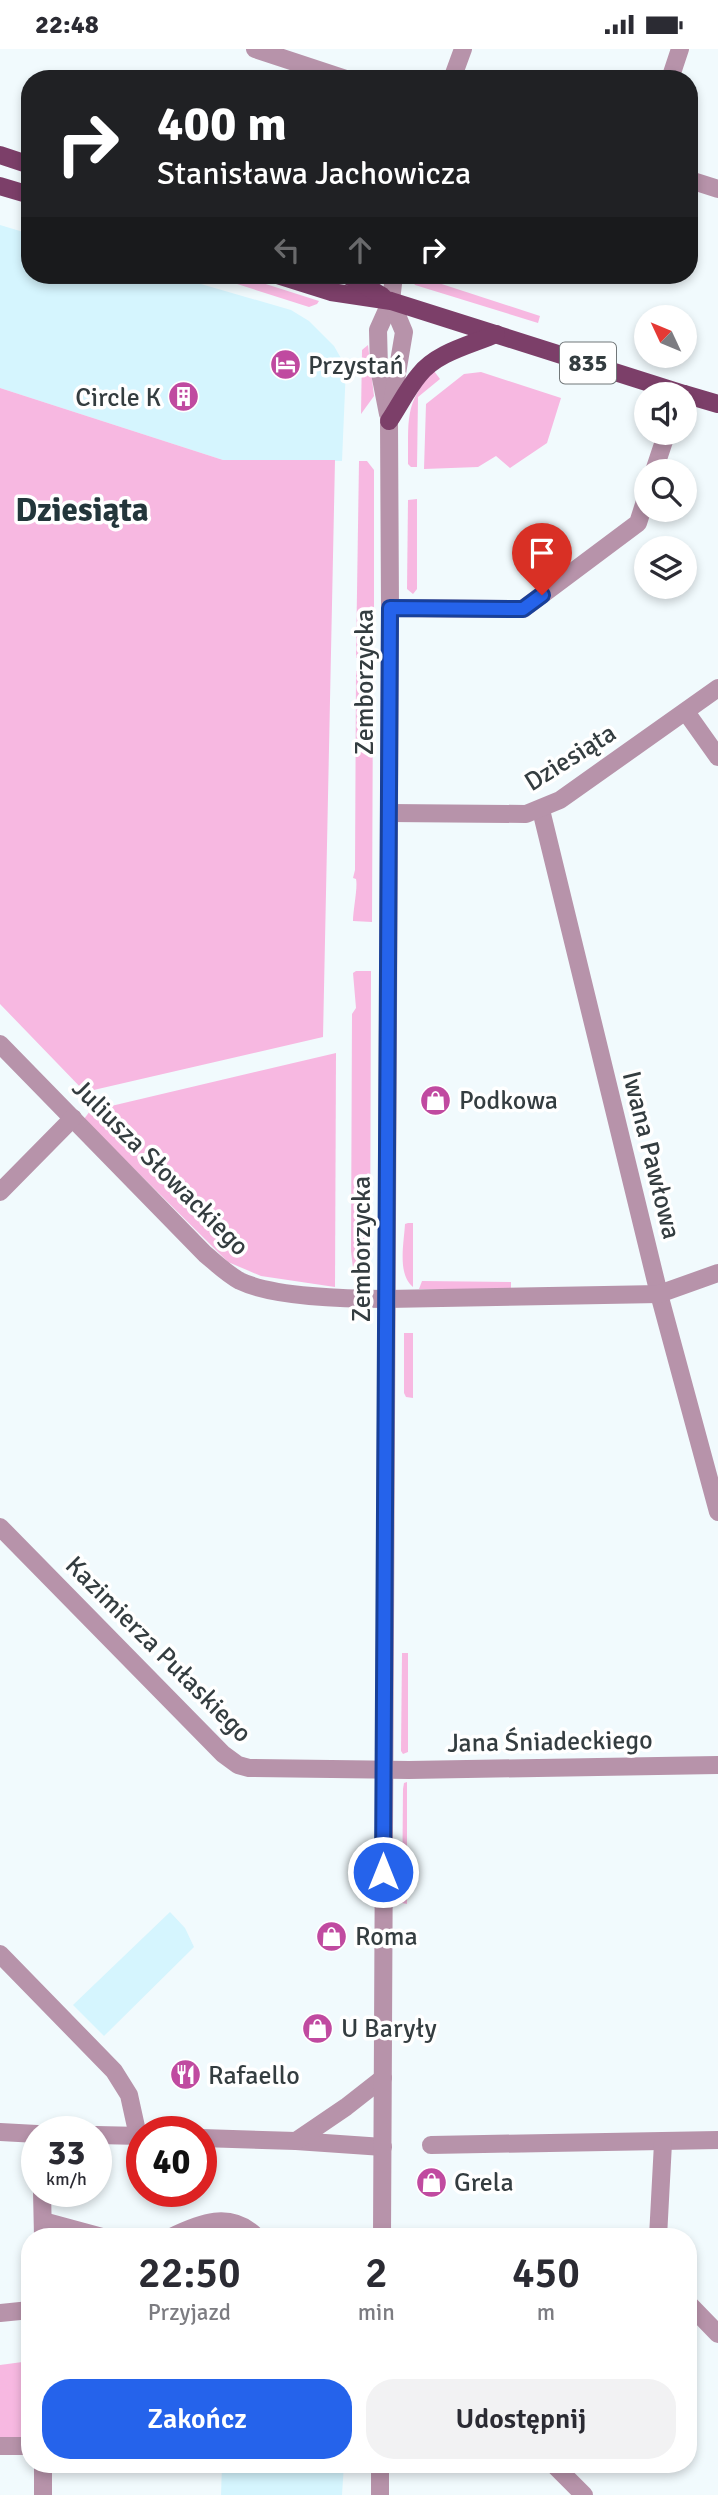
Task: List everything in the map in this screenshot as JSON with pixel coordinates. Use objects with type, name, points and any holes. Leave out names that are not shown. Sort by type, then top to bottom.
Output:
[{"type":"main road","points":[[0,155],[21,162]]},
{"type":"main road","points":[[0,186],[21,192]]},
{"type":"main road","name":"835","points":[[306,284],[331,292],[391,301],[647,382]]},
{"type":"main road","name":"835","points":[[362,284],[391,301]]},
{"type":"main road","points":[[389,421],[418,375],[429,365],[447,354],[496,334]]},
{"type":"main road","name":"835","points":[[697,398],[718,404]]},
{"type":"street","points":[[255,49],[319,70]]},
{"type":"street","points":[[455,70],[463,49]]},
{"type":"street","points":[[673,70],[680,49]]},
{"type":"street","points":[[698,183],[718,189]]},
{"type":"street","points":[[391,301],[393,284]]},
{"type":"street","name":"Zemborzycka","points":[[389,421],[381,377],[378,330],[391,301]]},
{"type":"street","name":"Zemborzycka","points":[[382,2228],[389,421],[404,332],[391,301]]},
{"type":"street","points":[[390,608],[523,609],[638,522]]},
{"type":"street","name":"Dziesiąta","points":[[389,813],[526,814],[541,810],[560,800],[718,688]]},
{"type":"street","points":[[686,712],[718,757]]},
{"type":"street","name":"Iwana Pawłowa","points":[[541,810],[659,1294],[718,1511]]},
{"type":"street","name":"Juliusza Słowackiego","points":[[0,1044],[225,1272],[262,1289],[342,1298],[387,1299],[659,1294],[718,1273]]},
{"type":"street","points":[[0,1192],[73,1118]]},
{"type":"street","name":"Kazimierza Pułaskiego","points":[[0,1527],[230,1760],[248,1767],[383,1769]]},
{"type":"street","name":"Jana Śniadeckiego","points":[[383,1769],[718,1765]]},
{"type":"street","points":[[0,1954],[114,2071],[130,2095],[135,2116]]},
{"type":"street","points":[[296,2141],[383,2078]]},
{"type":"street","points":[[0,2132],[21,2133]]},
{"type":"street","points":[[217,2139],[383,2147]]},
{"type":"street","points":[[431,2145],[718,2140]]},
{"type":"street","points":[[658,2228],[663,2143]]},
{"type":"street","points":[[42,2207],[43,2228]]},
{"type":"street","points":[[190,2228],[201,2223],[225,2220],[245,2228]]},
{"type":"street","points":[[0,2313],[21,2312]]},
{"type":"street","points":[[697,2313],[718,2334]]},
{"type":"street","points":[[0,2445],[21,2446]]},
{"type":"street","points":[[43,2473],[43,2495]]},
{"type":"street","points":[[380,2473],[380,2495]]},
{"type":"street","points":[[562,2473],[584,2495]]},
{"type":"shaded area","points":[[0,225],[21,231],[21,284],[201,284],[291,310],[309,321],[334,346],[346,367],[342,461],[223,460],[0,388]]},
{"type":"shaded area","points":[[237,284],[266,284],[319,301],[309,307]]},
{"type":"shaded area","points":[[442,284],[540,316],[538,323],[415,285]]},
{"type":"shaded area","points":[[368,345],[374,396],[361,414],[362,350]]},
{"type":"shaded area","points":[[434,371],[440,379],[418,397],[417,467],[411,467],[408,464],[408,425],[412,404]]},
{"type":"shaded area","points":[[481,372],[561,398],[547,443],[510,468],[496,456],[478,467],[424,469],[426,404],[464,374]]},
{"type":"shaded area","points":[[0,388],[223,460],[335,460],[323,1037],[85,1092],[0,1004]]},
{"type":"shaded area","points":[[359,461],[367,461],[374,470],[374,644],[368,655],[356,658]]},
{"type":"shaded area","points":[[417,499],[417,589],[413,594],[407,589],[408,500]]},
{"type":"shaded area","points":[[356,671],[368,675],[373,685],[372,922],[353,921],[356,883],[353,878]]},
{"type":"shaded area","points":[[371,971],[370,1276],[365,1284],[355,1286],[351,1251],[352,1014],[356,1008],[353,973]]},
{"type":"shaded area","points":[[336,1053],[335,1287],[261,1276],[228,1262],[84,1119],[90,1111]]},
{"type":"shaded area","points":[[413,1223],[413,1287],[403,1266],[405,1224]]},
{"type":"shaded area","points":[[422,1281],[511,1282],[511,1290],[419,1289]]},
{"type":"shaded area","points":[[404,1333],[413,1333],[413,1398],[406,1397],[404,1393]]},
{"type":"shaded area","points":[[402,1653],[408,1653],[408,1752],[403,1754],[401,1751]]},
{"type":"shaded area","points":[[407,1782],[407,1904],[402,1903],[403,1789],[404,1783]]},
{"type":"shaded area","points":[[170,1912],[185,1928],[194,1947],[104,2036],[73,2005]]},
{"type":"shaded area","points":[[21,2362],[21,2437],[0,2438],[0,2365]]},
{"type":"shaded area","points":[[222,2473],[343,2473],[342,2495],[221,2495]]},
{"type":"place","name":"Przystań","points":[[285,365]]},
{"type":"place","name":"Circle K","points":[[184,397]]},
{"type":"place","name":"Podkowa","points":[[436,1100]]},
{"type":"place","name":"Roma","points":[[332,1936]]},
{"type":"place","name":"U Baryły","points":[[318,2028]]},
{"type":"place","name":"Rafaello","points":[[185,2075]]},
{"type":"place","name":"Grela","points":[[431,2182]]},
{"type":"district","name":"Dziesiąta","points":[[82,509]]},
{"type":"route","points":[[383,1872],[390,608],[523,609],[542,595]]}]
